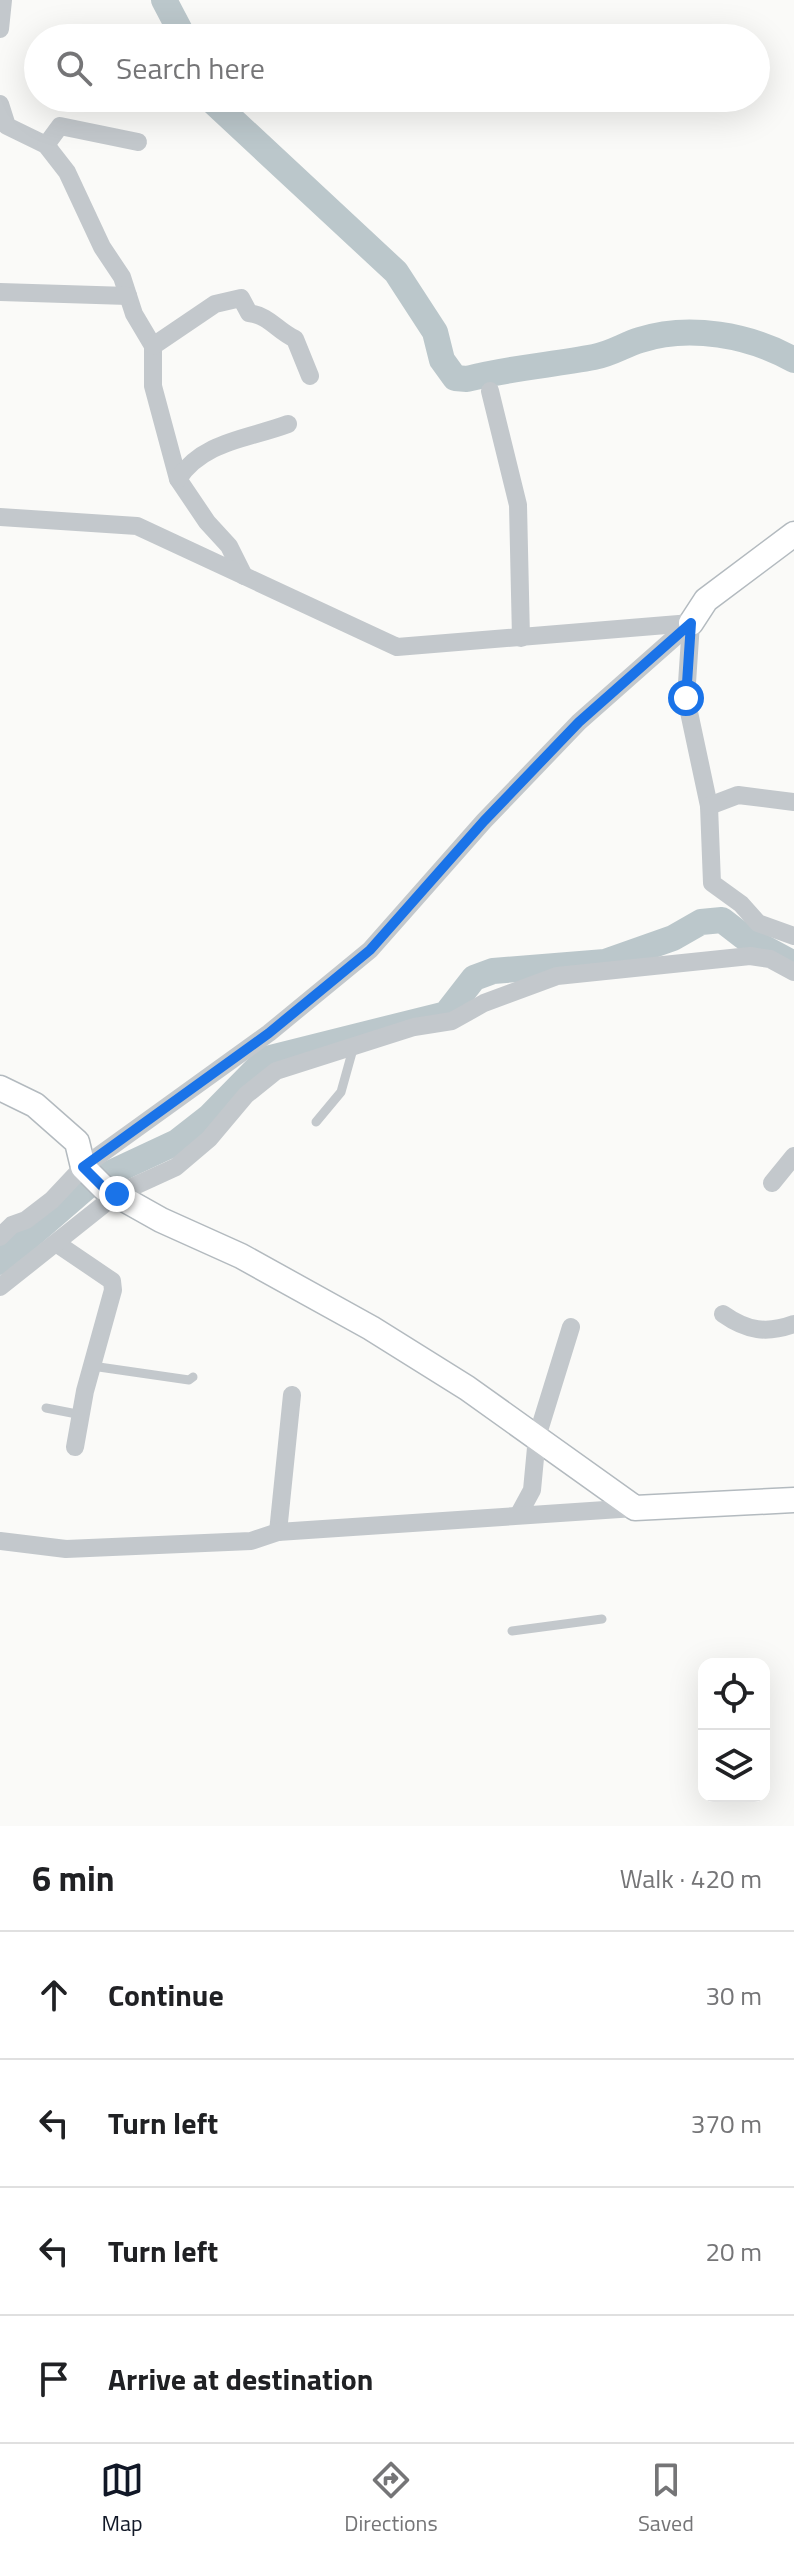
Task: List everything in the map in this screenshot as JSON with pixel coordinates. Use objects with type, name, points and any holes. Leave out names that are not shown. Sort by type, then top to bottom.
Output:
[{"type":"street","points":[[0,29],[3,0]]},
{"type":"street","points":[[0,104],[3,135],[46,145],[67,172],[134,314],[153,346],[153,386],[178,479],[207,522],[229,546],[244,576]]},
{"type":"street","points":[[46,145],[60,126],[138,142]]},
{"type":"street","points":[[0,292],[128,296]]},
{"type":"street","points":[[153,346],[215,304],[241,298],[249,313],[267,316],[282,332],[295,339],[310,376]]},
{"type":"street","points":[[490,391],[518,505],[521,638]]},
{"type":"street","points":[[178,479],[190,460],[222,443],[288,424]]},
{"type":"street","points":[[0,517],[137,526],[352,629],[397,647],[691,623]]},
{"type":"street","points":[[0,1237],[12,1225],[26,1220],[52,1200],[83,1167],[269,1033],[370,950],[484,821],[579,722],[691,623],[706,600],[794,534]]},
{"type":"street","points":[[691,623],[686,698],[709,806],[712,883],[741,904],[758,923],[794,936]]},
{"type":"street","points":[[709,806],[738,795],[794,802]]},
{"type":"street","points":[[0,1287],[117,1194],[176,1167],[209,1139],[246,1095],[276,1071],[353,1049],[414,1027],[452,1021],[484,1003],[557,976],[750,956],[770,959],[794,972]]},
{"type":"street","points":[[0,1088],[35,1105],[77,1142],[83,1167],[104,1188],[161,1220],[241,1256],[371,1328],[537,1437],[635,1508]]},
{"type":"street","points":[[772,1183],[794,1156]]},
{"type":"street","points":[[56,1243],[112,1281],[113,1290],[92,1366],[75,1447]]},
{"type":"street","points":[[723,1314],[740,1326],[759,1330],[775,1331],[794,1324]]},
{"type":"street","points":[[519,1514],[532,1490],[537,1437],[571,1327]]},
{"type":"street","points":[[278,1532],[292,1395]]},
{"type":"street","points":[[0,1541],[66,1549],[251,1541],[278,1532],[519,1514],[794,1500]]},
{"type":"lane","points":[[316,1122],[341,1092],[353,1049]]},
{"type":"lane","points":[[92,1366],[189,1380],[193,1377]]},
{"type":"lane","points":[[46,1408],[82,1415]]},
{"type":"lane","points":[[512,1631],[602,1619]]},
{"type":"waterway","points":[[164,0],[177,24]]},
{"type":"waterway","points":[[224,112],[396,272],[435,332],[442,360],[455,378],[467,379],[594,357],[640,340],[679,333],[739,338],[794,360]]},
{"type":"waterway","points":[[100,1178],[177,1142],[209,1117],[266,1059],[446,1014],[474,978],[493,971],[605,962],[673,938],[701,922],[722,920],[744,937],[794,964]]},
{"type":"waterway","points":[[0,1262],[90,1184]]},
{"type":"route","points":[[117,1194],[104,1188],[83,1167],[269,1033],[370,950],[484,821],[579,722],[691,623],[686,698]]}]
